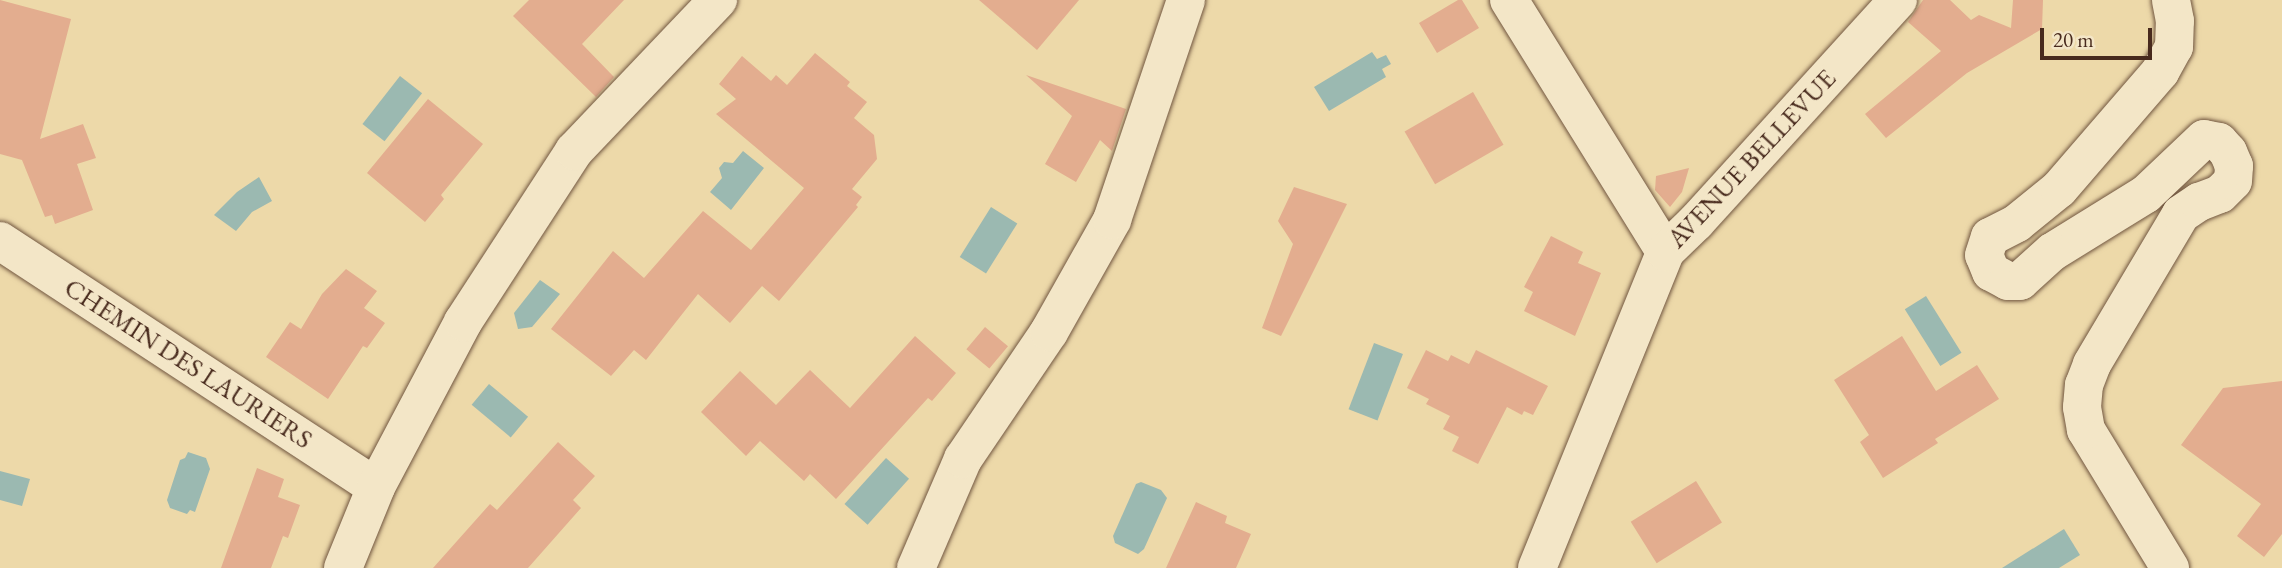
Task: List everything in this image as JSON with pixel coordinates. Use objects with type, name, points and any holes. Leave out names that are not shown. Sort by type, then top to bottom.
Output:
[{"type":"street","points":[[343,568],[376,487],[463,322],[574,151],[718,0]]},
{"type":"street","points":[[916,568],[963,459],[1049,332],[1112,220],[1186,0]]},
{"type":"street","points":[[1509,0],[1665,253]]},
{"type":"street","name":"AVENUE BELLEVUE","points":[[1537,568],[1665,253],[1898,0]]},
{"type":"street","points":[[2170,568],[2086,430],[2082,407],[2084,385],[2092,364],[2181,214],[2199,202],[2220,194],[2233,181],[2234,166],[2228,152],[2219,142],[2204,139],[2146,194],[2053,251],[2020,281],[2008,281],[1990,272],[1984,255],[1990,237],[2017,223],[2059,189],[2160,72],[2174,47],[2175,21],[2171,0]]},
{"type":"street","name":"CHEMIN DES LAURIERS","points":[[0,241],[376,487]]},
{"type":"water","points":[[1372,52],[1377,59],[1386,55],[1391,64],[1382,69],[1386,77],[1329,111],[1314,87]]},
{"type":"water","points":[[400,76],[422,93],[385,141],[362,124]]},
{"type":"water","points":[[743,151],[764,168],[731,210],[710,192],[722,178],[719,168],[724,162],[733,163]]},
{"type":"water","points":[[259,177],[272,201],[252,212],[236,231],[214,215],[237,192]]},
{"type":"water","points":[[991,207],[1017,223],[986,273],[960,257]]},
{"type":"water","points":[[540,280],[560,294],[532,327],[518,329],[514,313]]},
{"type":"water","points":[[1926,296],[1962,353],[1940,366],[1905,309]]},
{"type":"water","points":[[1374,343],[1403,354],[1377,420],[1349,409]]},
{"type":"water","points":[[489,384],[528,417],[511,437],[472,405]]},
{"type":"water","points":[[188,452],[206,458],[210,469],[195,512],[190,510],[187,514],[170,508],[167,500],[180,460],[185,458]]},
{"type":"water","points":[[886,458],[909,479],[868,525],[845,504]]},
{"type":"water","points":[[0,471],[30,479],[22,506],[0,500]]},
{"type":"water","points":[[1141,482],[1161,490],[1167,498],[1144,549],[1138,554],[1115,543],[1113,536],[1136,484]]},
{"type":"water","points":[[2064,529],[2080,555],[2059,568],[2002,568]]},
{"type":"building","points":[[0,0],[71,19],[40,139],[83,124],[96,158],[77,164],[93,210],[55,224],[52,215],[45,217],[22,160],[0,154]]},
{"type":"building","points":[[529,0],[624,0],[582,44],[614,77],[596,97],[513,16]]},
{"type":"building","points":[[979,0],[1079,0],[1037,50]]},
{"type":"building","points":[[1462,0],[1479,28],[1437,53],[1419,23]]},
{"type":"building","points":[[1923,0],[1950,0],[1971,20],[1979,15],[2011,28],[2013,0],[2043,0],[2042,29],[1967,73],[1886,138],[1865,114],[1941,51],[1908,22]]},
{"type":"building","points":[[815,53],[850,82],[847,86],[867,102],[854,118],[874,135],[877,159],[852,189],[862,197],[856,205],[858,207],[779,301],[762,286],[730,323],[698,294],[646,360],[634,350],[611,376],[551,329],[613,251],[644,278],[703,211],[751,250],[804,188],[716,114],[736,99],[719,84],[742,56],[771,81],[776,75],[787,85]]},
{"type":"building","points":[[1026,75],[1126,109],[1112,151],[1100,140],[1076,182],[1045,164],[1072,116]]},
{"type":"building","points":[[1473,92],[1504,145],[1435,184],[1405,132]]},
{"type":"building","points":[[428,99],[483,144],[441,195],[444,199],[425,222],[367,173]]},
{"type":"building","points":[[1689,168],[1682,192],[1670,207],[1655,190],[1656,176]]},
{"type":"building","points":[[1294,187],[1347,204],[1281,336],[1262,328],[1293,244],[1278,221]]},
{"type":"building","points":[[1551,236],[1583,252],[1578,263],[1601,273],[1575,336],[1524,311],[1533,292],[1524,287]]},
{"type":"building","points":[[346,269],[377,291],[364,308],[385,323],[367,348],[363,346],[328,399],[266,357],[290,322],[301,329],[322,294]]},
{"type":"building","points":[[985,327],[1008,346],[989,368],[966,349]]},
{"type":"building","points":[[915,336],[956,373],[932,401],[928,398],[836,499],[810,474],[804,481],[760,441],[746,456],[701,412],[740,371],[776,405],[810,370],[850,408]]},
{"type":"building","points":[[1902,336],[1936,391],[1977,365],[1999,399],[1935,439],[1938,443],[1883,478],[1860,442],[1869,435],[1834,380]]},
{"type":"building","points":[[1426,350],[1448,361],[1451,355],[1469,364],[1476,350],[1548,386],[1533,415],[1524,411],[1522,415],[1507,407],[1478,464],[1452,451],[1459,437],[1443,429],[1450,416],[1426,404],[1429,399],[1407,388]]},
{"type":"building","points":[[2282,381],[2282,534],[2264,557],[2237,536],[2261,504],[2181,445],[2223,388]]},
{"type":"building","points":[[558,442],[595,476],[573,500],[581,508],[528,568],[433,568],[490,504],[497,510]]},
{"type":"building","points":[[257,468],[284,479],[278,497],[300,505],[288,538],[283,536],[271,568],[221,568]]},
{"type":"building","points":[[1696,481],[1722,523],[1657,563],[1631,522]]},
{"type":"building","points":[[1196,502],[1227,516],[1225,523],[1251,534],[1236,568],[1166,568]]}]
